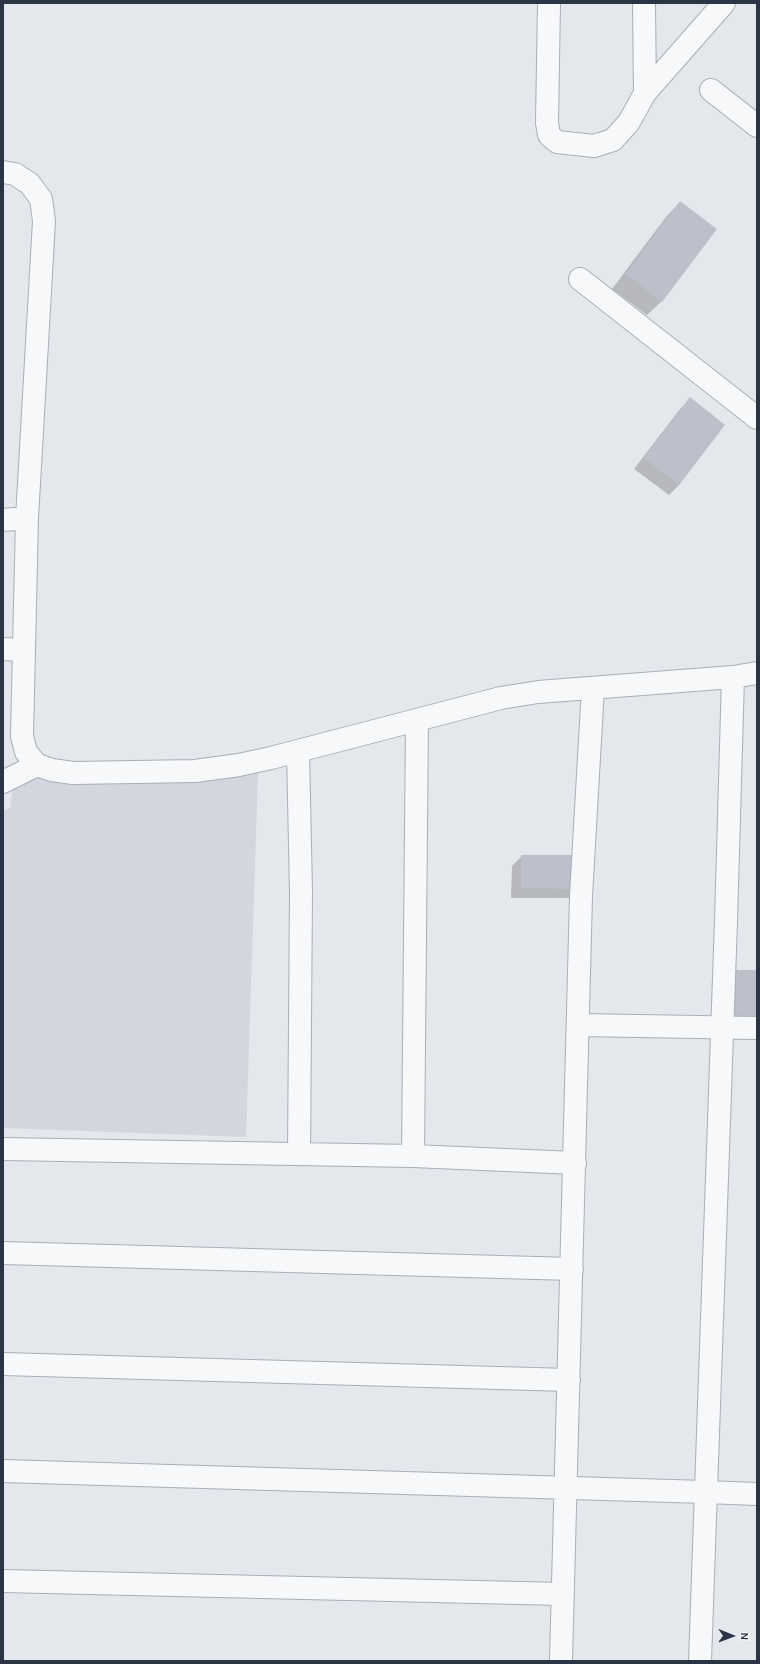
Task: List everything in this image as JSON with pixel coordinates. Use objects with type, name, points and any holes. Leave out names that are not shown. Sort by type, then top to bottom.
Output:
[{"type":"street","points":[[549,3],[547,123],[549,135],[557,142],[594,146],[613,140],[629,122],[645,93],[724,3]]},
{"type":"street","points":[[644,3],[645,93]]},
{"type":"street","points":[[711,90],[757,126]]},
{"type":"street","points":[[3,172],[15,174],[30,184],[41,199],[44,221],[27,518],[13,649],[22,736],[26,752],[37,765],[52,770],[73,773],[195,771],[239,765],[298,751],[501,698],[538,692],[757,673]]},
{"type":"street","points":[[580,279],[757,418]]},
{"type":"street","points":[[3,520],[27,518]]},
{"type":"street","points":[[700,1661],[723,1027],[733,676]]},
{"type":"street","points":[[561,1661],[579,1024],[581,896],[593,688]]},
{"type":"street","points":[[413,1156],[417,720]]},
{"type":"street","points":[[298,751],[301,892],[299,1154]]},
{"type":"street","points":[[3,782],[37,765]]},
{"type":"street","points":[[579,1024],[757,1028]]},
{"type":"street","points":[[3,1149],[413,1156],[575,1162]]},
{"type":"street","points":[[3,1253],[572,1269]]},
{"type":"street","points":[[3,1364],[568,1380]]},
{"type":"street","points":[[3,1471],[757,1494]]},
{"type":"street","points":[[3,1581],[563,1594]]},
{"type":"shaded area","points":[[258,773],[246,1137],[3,1128],[3,811],[10,808],[14,777]]},
{"type":"building","points":[[680,201],[717,229],[662,302],[626,274]]},
{"type":"building","points":[[690,397],[725,425],[679,485],[644,458]]},
{"type":"building","points":[[521,855],[581,855],[581,889],[521,888]]},
{"type":"building","points":[[727,970],[756,970],[757,1021],[727,1021]]}]
